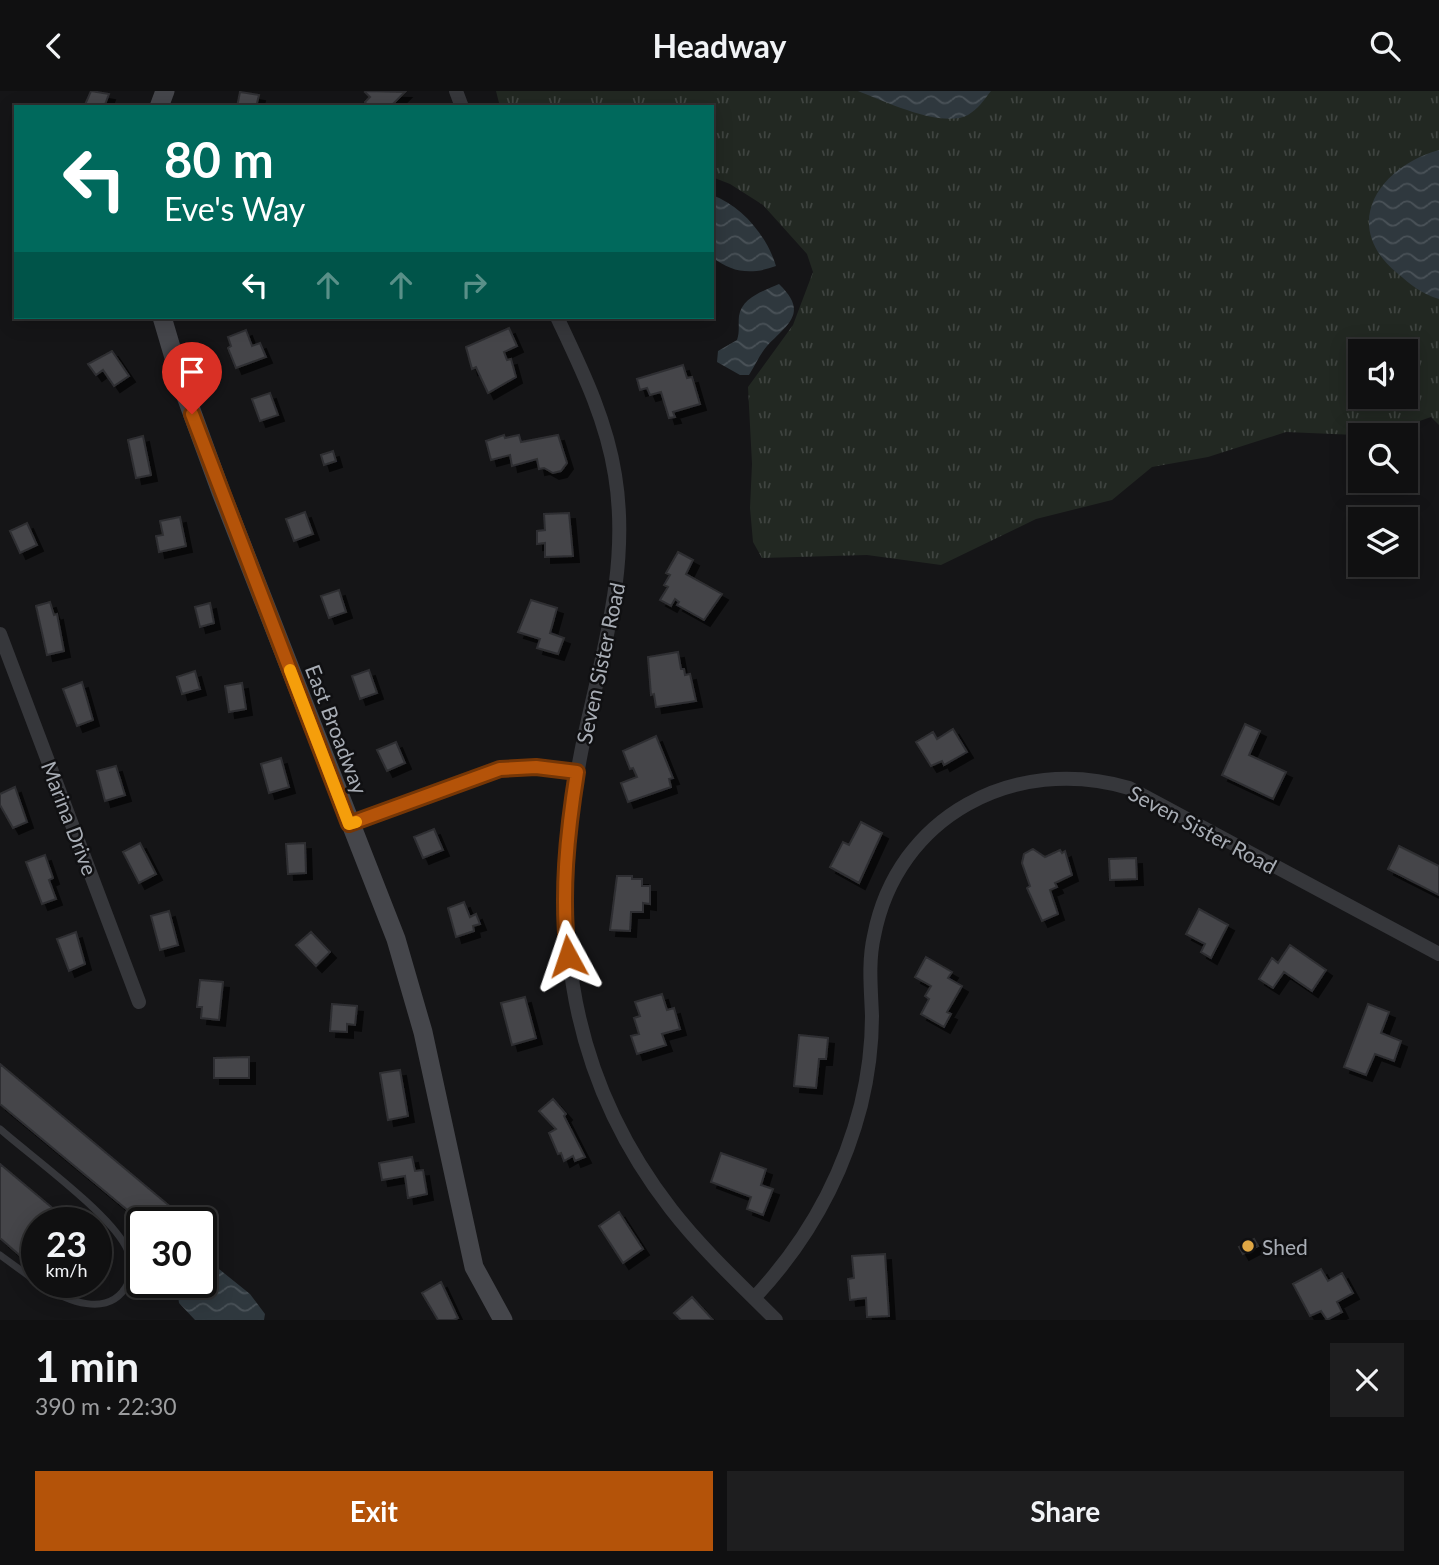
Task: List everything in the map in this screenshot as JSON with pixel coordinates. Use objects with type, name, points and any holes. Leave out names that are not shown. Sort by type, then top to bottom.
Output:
[{"type":"street","name":"East Broadway","points":[[163,319],[183,388],[221,492],[404,962],[423,1033],[474,1267],[503,1320]]},
{"type":"street","name":"Seven Sister Road","points":[[558,319],[598,408],[615,475],[619,509],[618,578],[614,612],[577,772],[566,850],[565,924],[571,977],[591,1059],[606,1099],[646,1174],[698,1241],[776,1320]]},
{"type":"street","name":"Marina Drive","points":[[0,634],[139,1002]]},
{"type":"street","points":[[349,824],[500,769],[536,767],[577,772]]},
{"type":"street","name":"Seven Sister Road","points":[[754,1298],[777,1273],[814,1221],[853,1133],[868,1071],[874,936],[889,888],[906,859],[928,834],[954,813],[983,796],[1014,784],[1047,778],[1080,778],[1129,788],[1439,954]]},
{"type":"lane","points":[[0,1129],[89,1207]]},
{"type":"lane","points":[[64,1298],[103,1308],[113,1305],[128,1283],[131,1258],[112,1227]]},
{"type":"lane","points":[[0,1255],[21,1270]]},
{"type":"green space","points":[[496,91],[1439,91],[1439,425],[1431,417],[1414,423],[1348,423],[1348,435],[1286,432],[1208,457],[1152,467],[1112,500],[1036,519],[941,565],[867,555],[762,558],[753,542],[750,508],[752,464],[748,387],[793,325],[813,272],[807,254],[763,205],[730,184],[714,178],[714,105],[500,105]]},
{"type":"water","points":[[858,91],[991,91],[968,115],[944,119],[897,107]]},
{"type":"water","points":[[1439,150],[1439,299],[1412,285],[1380,255],[1371,236],[1369,218],[1374,200],[1384,184],[1417,158]]},
{"type":"water","points":[[714,196],[743,214],[752,223],[760,233],[776,266],[759,271],[742,271],[714,258]]},
{"type":"water","points":[[779,284],[793,303],[792,318],[764,349],[749,375],[740,375],[717,362],[718,351],[737,340],[739,316],[744,304],[754,295]]},
{"type":"water","points":[[217,1267],[250,1294],[265,1314],[264,1320],[195,1320],[179,1303],[178,1298],[217,1298]]},
{"type":"building","points":[[91,91],[109,94],[105,105],[85,105]]},
{"type":"building","points":[[366,91],[405,92],[392,105],[367,105],[365,102],[370,97]]},
{"type":"building","points":[[240,92],[259,95],[256,105],[237,105]]},
{"type":"building","points":[[509,328],[517,346],[504,352],[507,360],[511,359],[516,377],[488,393],[476,367],[472,369],[466,347]]},
{"type":"building","points":[[246,330],[252,346],[260,343],[266,357],[236,368],[228,348],[231,346],[228,337]]},
{"type":"building","points":[[112,351],[129,376],[114,386],[103,370],[96,375],[88,364]]},
{"type":"building","points":[[683,365],[687,378],[692,377],[700,404],[673,412],[675,417],[669,418],[661,392],[650,395],[647,388],[640,390],[637,379]]},
{"type":"building","points":[[270,393],[278,415],[260,421],[252,399]]},
{"type":"building","points":[[504,435],[505,438],[519,435],[521,442],[558,435],[567,463],[561,471],[553,473],[544,468],[539,469],[537,459],[512,466],[510,455],[491,460],[486,441]]},
{"type":"building","points":[[143,436],[151,475],[136,478],[128,440]]},
{"type":"building","points":[[333,451],[336,461],[324,465],[321,455]]},
{"type":"building","points":[[305,512],[313,534],[294,541],[286,519]]},
{"type":"building","points":[[569,513],[573,556],[545,557],[545,543],[537,544],[537,531],[545,530],[544,514]]},
{"type":"building","points":[[180,517],[186,546],[159,552],[156,536],[163,535],[160,521]]},
{"type":"building","points":[[27,523],[37,545],[20,553],[10,531]]},
{"type":"building","points":[[678,552],[693,560],[686,574],[722,594],[704,620],[677,605],[679,602],[675,599],[671,606],[660,600],[668,587],[664,585],[670,575],[666,573]]},
{"type":"building","points":[[339,590],[346,612],[329,618],[321,596]]},
{"type":"building","points":[[531,600],[557,608],[550,633],[564,638],[558,654],[537,648],[540,639],[518,632]]},
{"type":"building","points":[[50,602],[54,615],[57,614],[64,651],[47,655],[36,606]]},
{"type":"building","points":[[210,603],[214,623],[200,627],[195,607]]},
{"type":"building","points":[[678,652],[681,669],[684,669],[685,675],[690,674],[696,701],[656,707],[654,694],[651,695],[648,657]]},
{"type":"building","points":[[369,670],[377,693],[360,699],[352,676]]},
{"type":"building","points":[[195,671],[200,689],[182,694],[177,677]]},
{"type":"building","points":[[82,682],[93,720],[77,726],[63,689]]},
{"type":"building","points":[[242,683],[246,709],[229,712],[225,686]]},
{"type":"building","points":[[1245,724],[1260,731],[1249,755],[1286,772],[1273,799],[1222,775]]},
{"type":"building","points":[[953,729],[967,752],[944,765],[942,761],[931,766],[916,742],[933,732],[937,739]]},
{"type":"building","points":[[656,736],[673,778],[669,779],[671,787],[628,802],[621,783],[637,777],[633,768],[630,769],[623,751]]},
{"type":"building","points":[[396,742],[405,763],[387,771],[377,750]]},
{"type":"building","points":[[281,758],[289,787],[269,793],[261,764]]},
{"type":"building","points":[[116,766],[125,795],[105,801],[97,771]]},
{"type":"building","points":[[15,787],[27,822],[13,828],[0,805],[0,794]]},
{"type":"building","points":[[861,822],[882,833],[859,883],[830,867],[843,842],[849,845]]},
{"type":"building","points":[[434,829],[443,850],[423,858],[414,837]]},
{"type":"building","points":[[140,843],[156,874],[139,883],[123,852]]},
{"type":"building","points":[[305,843],[306,873],[288,874],[286,844]]},
{"type":"building","points":[[1399,846],[1439,866],[1439,895],[1388,869]]},
{"type":"building","points":[[1033,849],[1045,857],[1060,850],[1062,853],[1065,851],[1072,875],[1055,883],[1057,887],[1050,890],[1058,914],[1042,921],[1027,888],[1030,886],[1022,863],[1024,854]]},
{"type":"building","points":[[45,855],[53,878],[49,880],[56,899],[42,904],[26,862]]},
{"type":"building","points":[[1136,858],[1137,879],[1110,880],[1109,859]]},
{"type":"building","points":[[617,876],[642,879],[642,886],[650,886],[650,904],[643,903],[643,912],[631,912],[630,931],[610,930]]},
{"type":"building","points":[[464,902],[470,917],[476,914],[480,924],[473,926],[474,931],[456,937],[448,908]]},
{"type":"building","points":[[1199,909],[1228,925],[1211,958],[1201,952],[1205,944],[1186,934]]},
{"type":"building","points":[[169,911],[178,945],[160,950],[151,916]]},
{"type":"building","points":[[76,932],[85,964],[69,971],[57,939]]},
{"type":"building","points":[[311,932],[330,952],[316,966],[296,945]]},
{"type":"building","points":[[1290,945],[1326,970],[1312,991],[1284,972],[1273,988],[1259,979],[1272,958],[1278,963]]},
{"type":"building","points":[[926,957],[952,972],[948,978],[962,986],[947,1012],[951,1014],[944,1027],[921,1014],[929,999],[925,996],[931,986],[915,977]]},
{"type":"building","points":[[200,980],[223,982],[219,1020],[201,1018],[202,1007],[197,1007]]},
{"type":"building","points":[[662,994],[667,1010],[674,1008],[680,1029],[662,1034],[666,1045],[637,1054],[631,1036],[639,1034],[634,1018],[640,1016],[635,1002]]},
{"type":"building","points":[[525,997],[536,1038],[512,1045],[501,1003]]},
{"type":"building","points":[[332,1004],[357,1006],[355,1025],[347,1024],[347,1032],[330,1031]]},
{"type":"building","points":[[1368,1004],[1389,1012],[1381,1033],[1401,1041],[1394,1061],[1375,1054],[1366,1075],[1344,1067]]},
{"type":"building","points":[[799,1035],[828,1038],[826,1059],[819,1059],[816,1088],[794,1086]]},
{"type":"building","points":[[249,1057],[249,1078],[214,1078],[214,1058]]},
{"type":"building","points":[[0,1064],[171,1207],[126,1209],[0,1104]]},
{"type":"building","points":[[400,1070],[408,1116],[388,1120],[380,1073]]},
{"type":"building","points":[[553,1099],[566,1114],[564,1116],[585,1157],[575,1161],[573,1156],[564,1161],[561,1153],[558,1154],[549,1133],[556,1129],[539,1111]]},
{"type":"building","points":[[721,1153],[766,1169],[761,1185],[773,1189],[763,1215],[747,1209],[751,1197],[711,1182]]},
{"type":"building","points":[[412,1157],[415,1171],[423,1170],[427,1194],[408,1198],[405,1176],[382,1180],[379,1163]]},
{"type":"building","points":[[0,1164],[51,1207],[21,1207],[21,1256],[0,1238]]},
{"type":"building","points":[[619,1212],[643,1249],[623,1263],[599,1226]]},
{"type":"building","name":"Shed","points":[[1254,1239],[1258,1246],[1243,1254],[1239,1247]]},
{"type":"building","points":[[885,1254],[889,1316],[867,1317],[866,1298],[850,1300],[848,1279],[854,1278],[852,1256]]},
{"type":"building","points":[[1321,1269],[1328,1281],[1342,1273],[1353,1293],[1337,1302],[1342,1312],[1327,1320],[1321,1311],[1310,1316],[1293,1284]]},
{"type":"building","points":[[441,1282],[458,1318],[454,1320],[438,1320],[422,1293]]},
{"type":"building","points":[[692,1297],[713,1320],[681,1320],[674,1313]]},
{"type":"slow traffic","points":[[290,670],[349,824],[356,822]]},
{"type":"place","name":"Shed","points":[[1248,1246]]},
{"type":"route","points":[[192,414],[349,824],[500,769],[536,767],[577,772],[566,850],[564,892],[568,956]]}]
